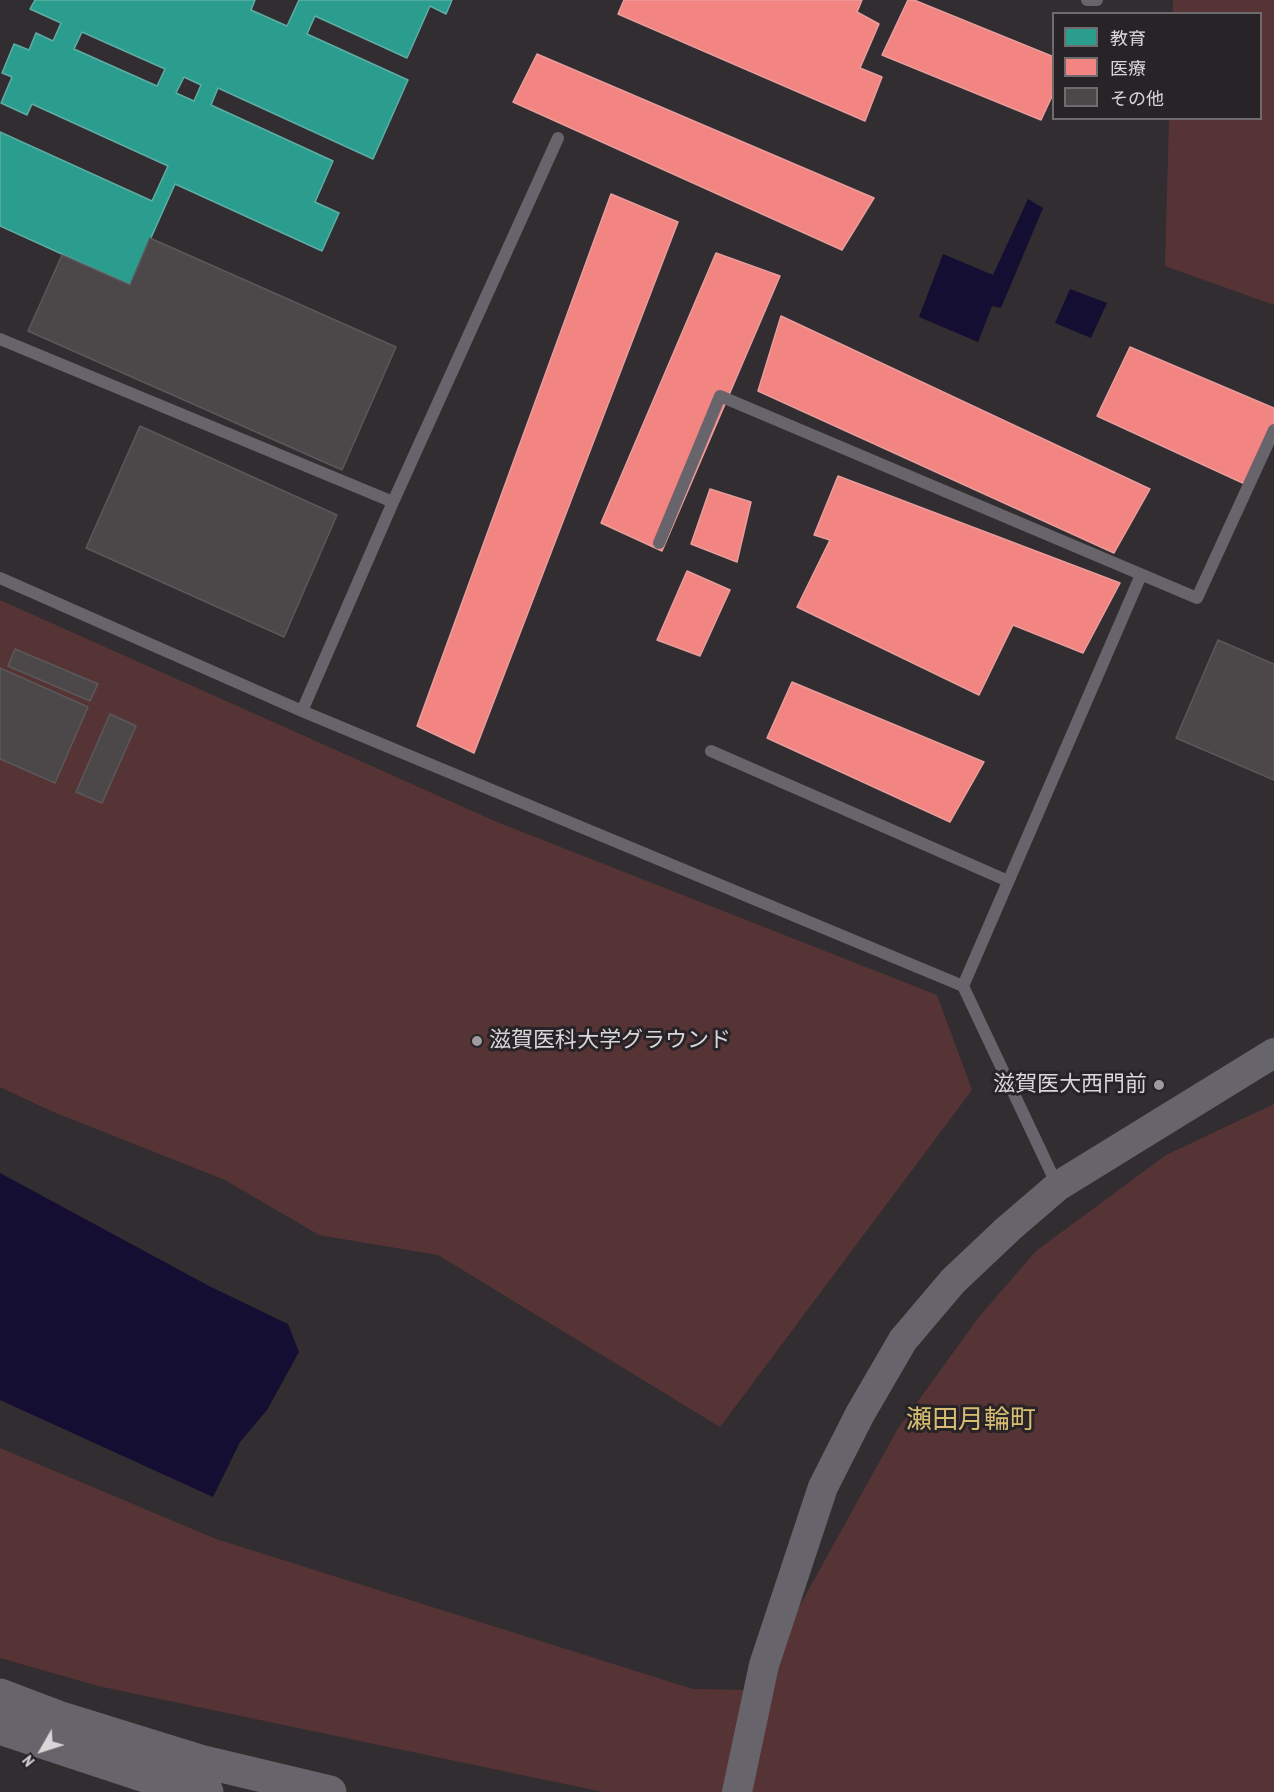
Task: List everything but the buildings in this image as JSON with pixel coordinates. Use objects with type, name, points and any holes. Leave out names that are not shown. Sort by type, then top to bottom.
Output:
[{"type":"main road","points":[[0,1695],[58,1717],[200,1761],[330,1792]]},
{"type":"main road","points":[[0,1728],[148,1777],[207,1792]]},
{"type":"street","points":[[736,1792],[764,1665],[823,1487],[860,1414],[903,1340],[953,1281],[1058,1186],[1274,1053]]},
{"type":"lane","points":[[1087,0],[1097,0]]},
{"type":"lane","points":[[302,711],[393,502],[558,138]]},
{"type":"lane","points":[[0,339],[393,502]]},
{"type":"lane","points":[[659,543],[720,396],[1197,598],[1274,430]]},
{"type":"lane","points":[[963,986],[1141,575]]},
{"type":"lane","points":[[0,578],[302,711],[963,986],[1058,1186]]},
{"type":"lane","points":[[711,751],[1008,880]]},
{"type":"shaded area","points":[[1173,0],[1274,0],[1274,305],[1165,266],[1169,120],[1262,120],[1262,12],[1173,12]]},
{"type":"shaded area","points":[[1028,199],[1043,208],[1001,308],[992,306],[978,342],[919,317],[943,254],[993,275]]},
{"type":"shaded area","points":[[1070,289],[1107,303],[1091,338],[1055,323]]},
{"type":"shaded area","name":"滋賀医科大学グラウンド","points":[[0,600],[497,822],[937,995],[972,1090],[720,1427],[438,1255],[319,1235],[225,1180],[51,1111],[0,1087]]},
{"type":"shaded area","points":[[1274,1104],[1274,1792],[603,1792],[98,1686],[0,1658],[0,1448],[216,1539],[693,1689],[753,1690],[897,1430],[979,1317],[1036,1251],[1166,1155]]},
{"type":"shaded area","points":[[0,1173],[209,1286],[288,1324],[299,1352],[267,1410],[240,1442],[213,1497],[0,1400]]},
{"type":"place","name":"滋賀医科大学グラウンド","points":[[477,1041]]},
{"type":"place","name":"滋賀医大西門前","points":[[1159,1085]]},
{"type":"district","name":"瀬田月輪町","points":[[971,1421]]}]
